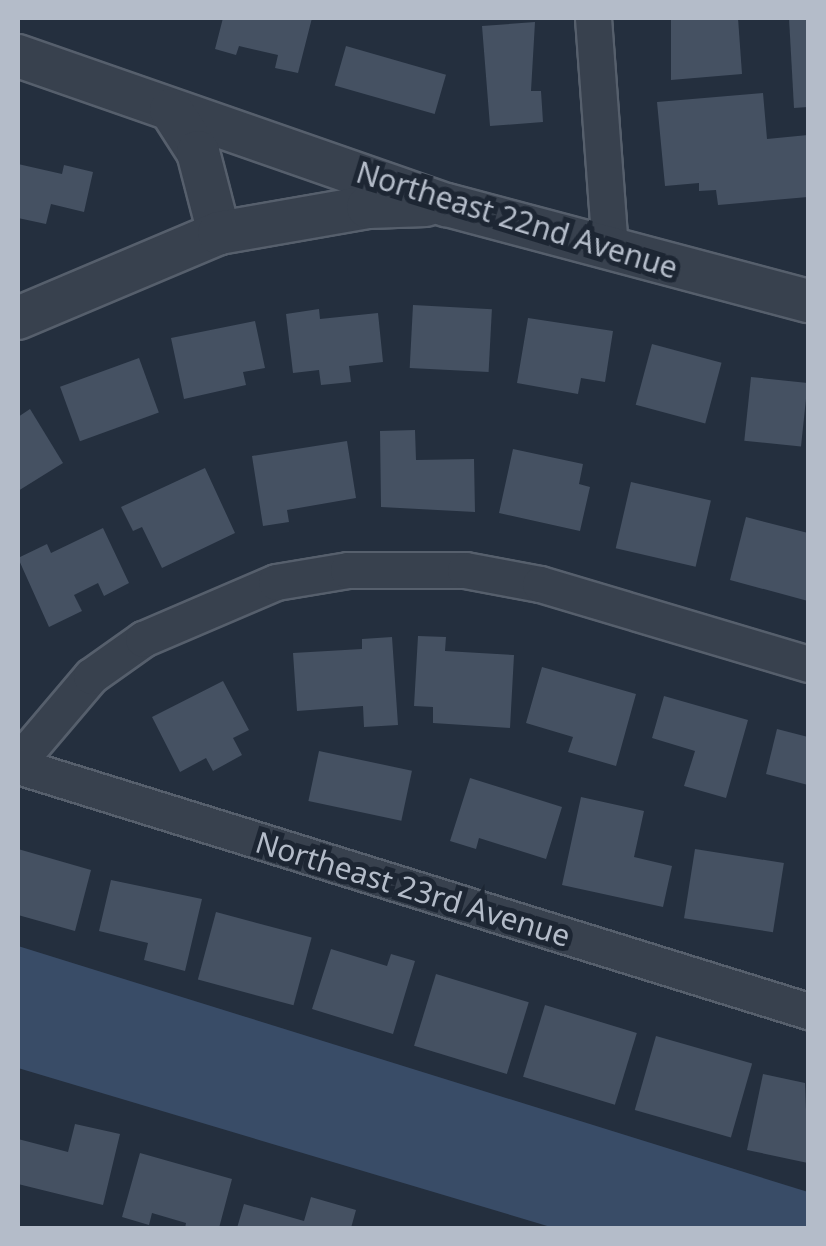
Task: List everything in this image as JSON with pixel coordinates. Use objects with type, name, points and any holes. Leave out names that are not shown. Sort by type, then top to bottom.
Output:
[{"type":"street","points":[[594,18],[610,249]]},
{"type":"street","name":"Northeast 22nd Avenue","points":[[18,56],[447,205],[808,301]]},
{"type":"street","points":[[171,110],[198,152],[219,233]]},
{"type":"street","points":[[18,318],[219,233],[368,207],[447,205]]},
{"type":"street","points":[[18,764],[90,676],[143,639],[276,582],[348,570],[466,570],[540,584],[808,664]]},
{"type":"street","name":"Northeast 23rd Avenue","points":[[18,764],[808,1011]]},
{"type":"water","points":[[18,946],[808,1192],[808,1228],[554,1228],[18,1068]]},
{"type":"building","points":[[223,18],[312,18],[298,73],[275,68],[278,55],[239,46],[236,55],[215,49]]},
{"type":"building","points":[[671,18],[738,18],[742,74],[671,80]]},
{"type":"building","points":[[789,18],[808,18],[808,107],[794,108]]},
{"type":"building","points":[[535,22],[531,91],[541,91],[543,122],[490,126],[482,26]]},
{"type":"building","points":[[346,46],[446,75],[435,114],[335,85]]},
{"type":"building","points":[[763,93],[767,139],[808,135],[808,197],[718,205],[716,190],[699,191],[699,183],[665,186],[657,102]]},
{"type":"building","points":[[18,164],[62,174],[64,165],[93,172],[84,212],[51,204],[46,224],[18,218]]},
{"type":"building","points":[[413,305],[492,309],[489,372],[410,368]]},
{"type":"building","points":[[319,309],[320,319],[378,313],[383,362],[349,366],[351,382],[321,385],[319,370],[293,373],[286,314]]},
{"type":"building","points":[[528,318],[613,331],[605,382],[581,378],[578,394],[517,383]]},
{"type":"building","points":[[255,321],[265,368],[243,372],[246,385],[184,399],[171,338]]},
{"type":"building","points":[[652,344],[722,363],[705,423],[636,405]]},
{"type":"building","points":[[139,358],[159,413],[80,441],[60,387]]},
{"type":"building","points":[[751,377],[808,383],[801,447],[744,441]]},
{"type":"building","points":[[30,409],[63,463],[18,491],[18,417]]},
{"type":"building","points":[[415,430],[416,460],[474,459],[475,512],[381,507],[380,431]]},
{"type":"building","points":[[347,441],[356,498],[287,510],[289,522],[263,526],[252,456]]},
{"type":"building","points":[[513,449],[583,464],[579,484],[590,487],[580,531],[499,513]]},
{"type":"building","points":[[205,468],[235,533],[162,568],[142,527],[133,531],[121,507]]},
{"type":"building","points":[[631,482],[711,500],[696,567],[616,548]]},
{"type":"building","points":[[746,517],[808,533],[808,601],[730,580]]},
{"type":"building","points":[[103,528],[129,583],[104,596],[98,583],[74,595],[82,611],[49,627],[18,558],[47,544],[51,553]]},
{"type":"building","points":[[418,636],[446,637],[445,651],[514,655],[510,728],[433,723],[433,707],[414,706]]},
{"type":"building","points":[[392,637],[398,725],[364,727],[363,706],[297,711],[293,653],[362,649],[362,639]]},
{"type":"building","points":[[542,667],[636,694],[616,766],[568,752],[573,737],[526,723]]},
{"type":"building","points":[[223,681],[249,730],[233,738],[242,755],[213,771],[206,758],[180,772],[152,717]]},
{"type":"building","points":[[664,696],[748,720],[726,798],[684,786],[695,751],[652,738]]},
{"type":"building","points":[[777,729],[808,737],[808,785],[766,774]]},
{"type":"building","points":[[319,751],[412,771],[401,821],[308,801]]},
{"type":"building","points":[[470,778],[562,807],[546,859],[479,838],[476,849],[450,841]]},
{"type":"building","points":[[581,797],[644,811],[634,857],[672,866],[663,907],[562,885]]},
{"type":"building","points":[[18,849],[91,870],[75,931],[18,915]]},
{"type":"building","points":[[695,849],[784,863],[773,932],[684,918]]},
{"type":"building","points":[[111,880],[202,899],[185,971],[144,960],[148,943],[99,931]]},
{"type":"building","points":[[216,912],[312,938],[294,1005],[198,980]]},
{"type":"building","points":[[331,949],[387,966],[391,954],[415,961],[393,1034],[312,1009]]},
{"type":"building","points":[[436,974],[529,1002],[507,1074],[414,1046]]},
{"type":"building","points":[[545,1005],[637,1033],[615,1105],[523,1077]]},
{"type":"building","points":[[656,1036],[752,1064],[731,1138],[635,1110]]},
{"type":"building","points":[[763,1074],[805,1083],[808,1163],[747,1150]]},
{"type":"building","points":[[75,1124],[120,1134],[103,1205],[18,1184],[18,1139],[68,1152]]},
{"type":"building","points":[[140,1153],[232,1179],[219,1228],[185,1228],[186,1223],[152,1213],[149,1225],[122,1217]]},
{"type":"building","points":[[311,1197],[356,1210],[351,1228],[237,1228],[244,1204],[304,1221]]}]
